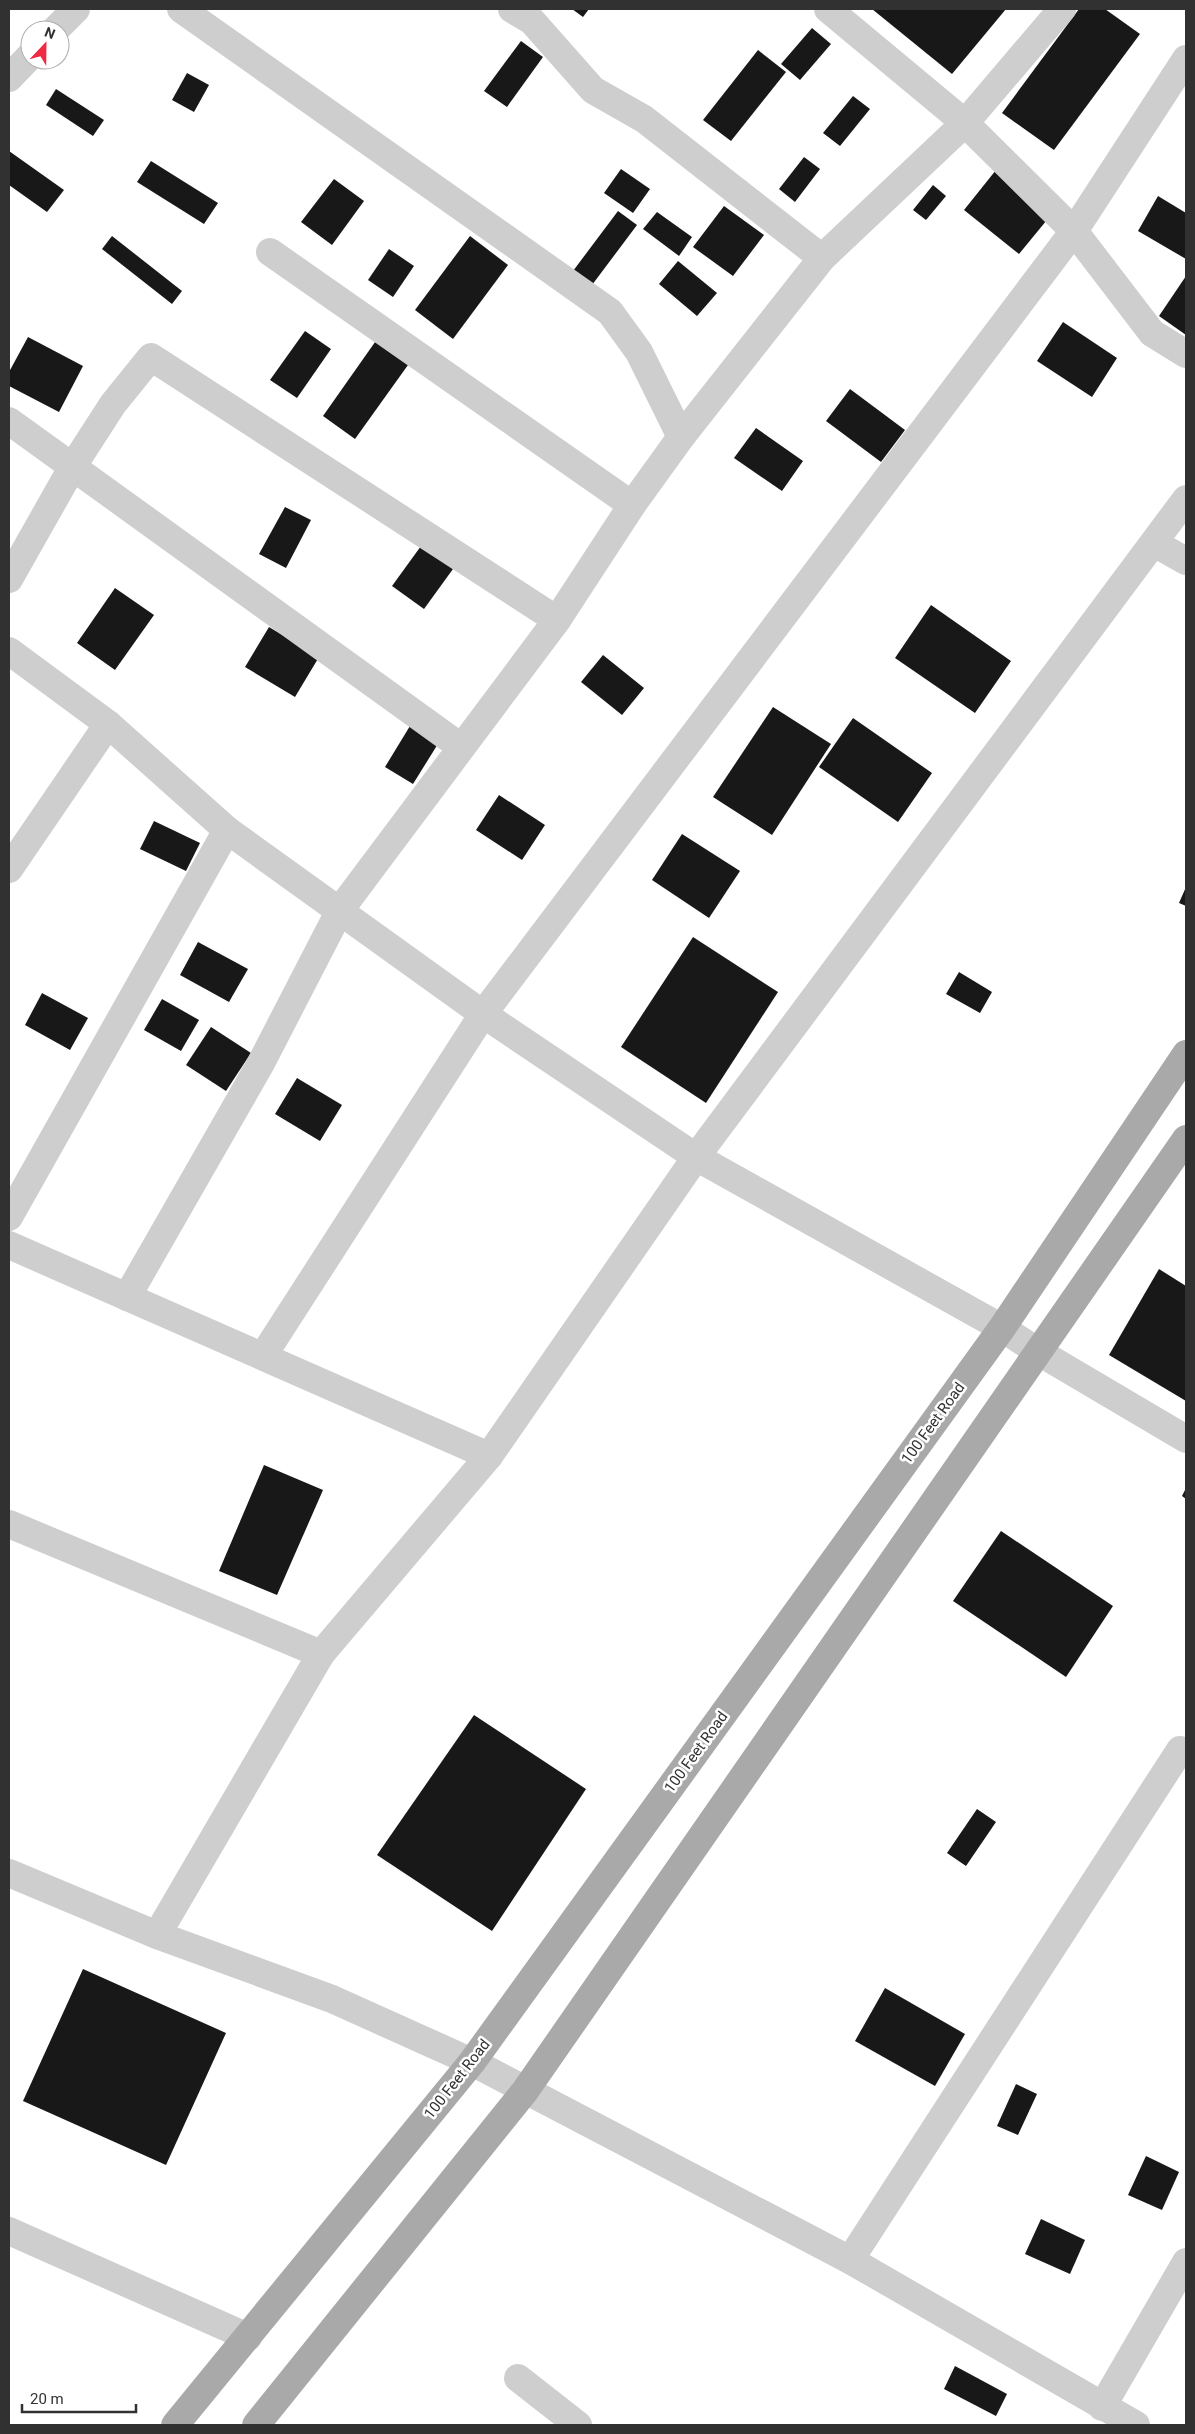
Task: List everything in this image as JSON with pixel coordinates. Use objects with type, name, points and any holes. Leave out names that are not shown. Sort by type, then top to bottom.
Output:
[{"type":"main road","name":"100 Feet Road","points":[[174,2425],[472,2062],[1002,1328],[1186,1054]]},
{"type":"main road","points":[[256,2425],[525,2091],[1037,1351],[1185,1143]]},
{"type":"street","points":[[65,20],[76,9]]},
{"type":"street","points":[[181,9],[610,312],[639,352],[681,437]]},
{"type":"street","points":[[512,9],[532,21],[593,90],[644,118],[822,258]]},
{"type":"street","points":[[828,9],[965,123],[1074,231],[1152,333],[1186,354]]},
{"type":"street","points":[[127,1297],[261,1063],[340,910],[556,620],[632,505],[681,437],[822,258],[965,123],[1062,9]]},
{"type":"street","points":[[263,1356],[483,1014],[1074,231],[1186,59]]},
{"type":"street","points":[[9,78],[20,66]]},
{"type":"street","points":[[270,252],[632,505]]},
{"type":"street","points":[[9,579],[73,466],[113,404],[151,357],[556,620]]},
{"type":"street","points":[[9,421],[461,748]]},
{"type":"street","points":[[157,1935],[321,1654],[489,1456],[696,1157],[1186,499]]},
{"type":"street","points":[[1154,543],[1186,561]]},
{"type":"street","points":[[9,651],[108,724],[227,830],[483,1014],[696,1157],[1002,1328],[1037,1351],[1186,1439]]},
{"type":"street","points":[[9,869],[108,724]]},
{"type":"street","points":[[9,1217],[227,830]]},
{"type":"street","points":[[9,1245],[489,1456]]},
{"type":"street","points":[[9,1524],[321,1654]]},
{"type":"street","points":[[850,2260],[1180,1750]]},
{"type":"street","points":[[9,1874],[157,1935],[332,1999],[472,2062],[850,2260],[1136,2425]]},
{"type":"street","points":[[9,2231],[248,2337]]},
{"type":"street","points":[[1102,2407],[1186,2262]]},
{"type":"street","points":[[518,2378],[578,2425]]},
{"type":"building","points":[[572,9],[589,9],[583,17]]},
{"type":"building","points":[[872,9],[1006,9],[952,74]]},
{"type":"building","points":[[1079,9],[1105,9],[1140,34],[1054,150],[1002,113]]},
{"type":"building","points":[[812,28],[831,44],[800,80],[781,64]]},
{"type":"building","points":[[521,41],[543,57],[507,107],[484,91]]},
{"type":"building","points":[[758,50],[786,72],[731,141],[703,120]]},
{"type":"building","points":[[187,73],[209,85],[194,112],[172,100]]},
{"type":"building","points":[[56,89],[104,120],[93,136],[46,105]]},
{"type":"building","points":[[853,96],[870,109],[840,146],[823,133]]},
{"type":"building","points":[[9,151],[64,190],[47,212],[9,185]]},
{"type":"building","points":[[804,157],[820,169],[795,202],[779,189]]},
{"type":"building","points":[[151,161],[218,203],[204,224],[137,182]]},
{"type":"building","points":[[621,169],[650,189],[633,213],[604,193]]},
{"type":"building","points":[[996,170],[1051,215],[1019,254],[964,210]]},
{"type":"building","points":[[334,179],[364,201],[332,245],[301,222]]},
{"type":"building","points":[[933,185],[946,196],[926,220],[913,210]]},
{"type":"building","points":[[1158,196],[1186,213],[1186,259],[1138,231]]},
{"type":"building","points":[[724,206],[764,235],[733,276],[693,247]]},
{"type":"building","points":[[618,211],[637,225],[592,285],[573,271]]},
{"type":"building","points":[[657,212],[692,237],[679,256],[643,229]]},
{"type":"building","points":[[112,236],[182,291],[172,304],[102,249]]},
{"type":"building","points":[[470,236],[508,265],[453,339],[415,310]]},
{"type":"building","points":[[389,249],[414,266],[393,297],[368,280]]},
{"type":"building","points":[[678,261],[717,293],[697,316],[659,284]]},
{"type":"building","points":[[1186,276],[1186,335],[1159,316]]},
{"type":"building","points":[[1063,322],[1117,358],[1092,397],[1037,361]]},
{"type":"building","points":[[305,331],[331,349],[297,398],[270,380]]},
{"type":"building","points":[[380,335],[413,358],[355,439],[323,416]]},
{"type":"building","points":[[28,337],[83,366],[59,412],[9,386],[9,372]]},
{"type":"building","points":[[850,389],[905,430],[881,462],[826,421]]},
{"type":"building","points":[[756,428],[803,461],[782,491],[734,458]]},
{"type":"building","points":[[285,507],[311,520],[286,568],[259,554]]},
{"type":"building","points":[[421,546],[453,569],[424,609],[392,586]]},
{"type":"building","points":[[115,588],[154,615],[115,670],[77,643]]},
{"type":"building","points":[[931,605],[1011,661],[975,713],[895,658]]},
{"type":"building","points":[[269,627],[319,657],[295,697],[245,667]]},
{"type":"building","points":[[603,655],[644,688],[622,715],[581,682]]},
{"type":"building","points":[[773,707],[831,744],[772,835],[713,797]]},
{"type":"building","points":[[853,718],[932,773],[898,822],[819,767]]},
{"type":"building","points":[[413,721],[441,739],[413,784],[385,767]]},
{"type":"building","points":[[499,795],[545,825],[522,860],[476,830]]},
{"type":"building","points":[[154,821],[200,843],[186,871],[140,849]]},
{"type":"building","points":[[682,834],[740,871],[709,918],[652,880]]},
{"type":"building","points":[[1186,887],[1186,906],[1179,903]]},
{"type":"building","points":[[693,937],[778,992],[706,1103],[621,1047]]},
{"type":"building","points":[[198,942],[248,969],[229,1002],[180,975]]},
{"type":"building","points":[[959,972],[992,992],[980,1013],[946,994]]},
{"type":"building","points":[[42,993],[88,1018],[70,1050],[25,1025]]},
{"type":"building","points":[[162,999],[199,1020],[181,1051],[144,1030]]},
{"type":"building","points":[[211,1027],[251,1053],[226,1091],[186,1065]]},
{"type":"building","points":[[297,1078],[342,1105],[320,1141],[275,1114]]},
{"type":"building","points":[[1159,1269],[1186,1286],[1186,1401],[1109,1355]]},
{"type":"building","points":[[264,1465],[323,1490],[277,1595],[219,1571]]},
{"type":"building","points":[[1186,1488],[1186,1499],[1182,1496]]},
{"type":"building","points":[[1001,1531],[1113,1606],[1066,1677],[953,1601]]},
{"type":"building","points":[[474,1715],[586,1789],[492,1931],[377,1855]]},
{"type":"building","points":[[977,1809],[996,1822],[966,1866],[947,1853]]},
{"type":"building","points":[[83,1969],[226,2033],[166,2165],[23,2101]]},
{"type":"building","points":[[885,1988],[965,2034],[935,2086],[855,2041]]},
{"type":"building","points":[[1016,2084],[1037,2094],[1018,2135],[997,2126]]},
{"type":"building","points":[[1146,2156],[1179,2172],[1162,2210],[1128,2195]]},
{"type":"building","points":[[1041,2219],[1085,2240],[1070,2274],[1025,2254]]},
{"type":"building","points":[[955,2366],[1007,2394],[996,2416],[944,2389]]}]
